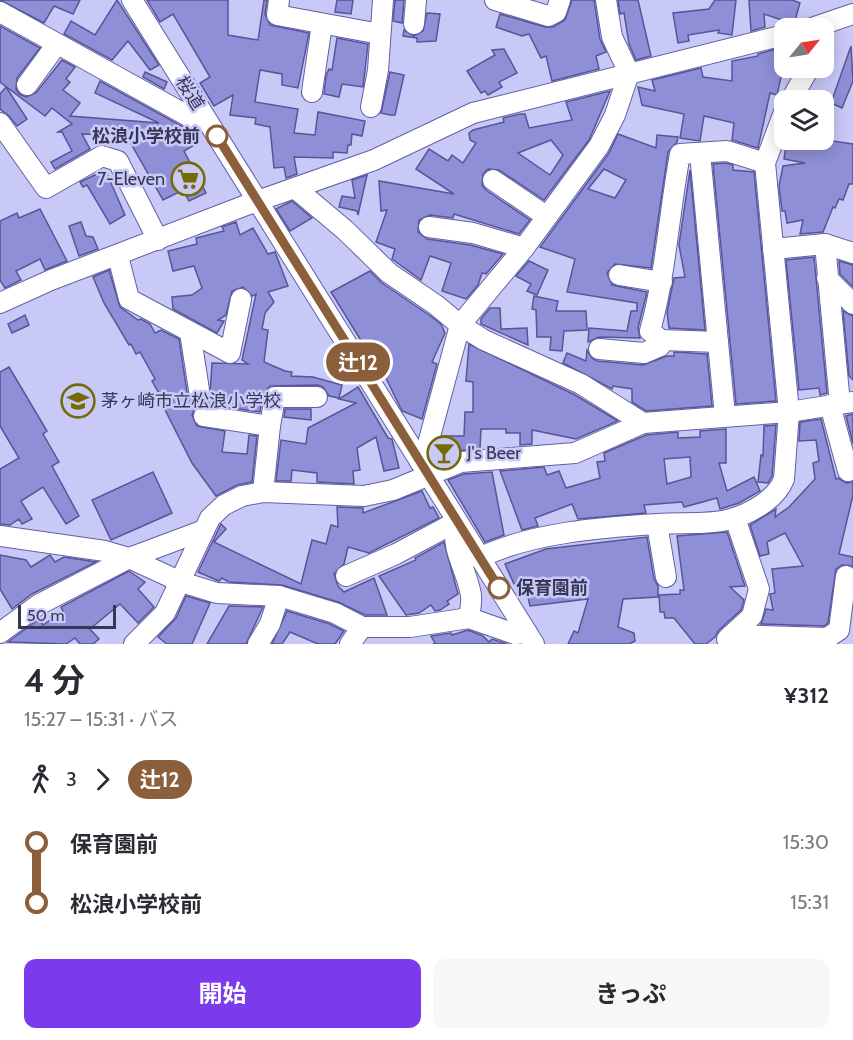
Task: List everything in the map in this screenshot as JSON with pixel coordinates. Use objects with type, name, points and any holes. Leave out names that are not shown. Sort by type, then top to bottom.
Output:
[{"type":"street","name":"桜道","points":[[132,0],[456,522],[531,638]]},
{"type":"street","points":[[279,0],[277,15],[380,34]]},
{"type":"street","points":[[371,107],[378,70],[383,0]]},
{"type":"street","points":[[414,24],[416,0]]},
{"type":"street","points":[[495,0],[548,16],[556,12],[560,0]]},
{"type":"street","points":[[424,469],[426,451],[460,325],[524,248],[599,146],[615,115],[629,73],[612,37],[606,0]]},
{"type":"street","points":[[0,12],[197,121],[205,118]]},
{"type":"street","points":[[834,22],[853,14]]},
{"type":"street","points":[[312,92],[322,24]]},
{"type":"street","points":[[0,303],[257,202],[381,157],[473,113],[774,37]]},
{"type":"street","points":[[27,85],[57,44]]},
{"type":"street","points":[[0,123],[45,188],[102,156],[118,161],[158,240]]},
{"type":"street","points":[[479,558],[532,541],[597,528],[724,521],[735,518],[773,497],[780,489],[784,479],[789,412],[765,163],[774,139]]},
{"type":"street","points":[[718,342],[683,343],[662,340],[650,331],[663,282],[671,203],[680,154],[727,151],[765,163]]},
{"type":"street","points":[[700,153],[725,416]]},
{"type":"street","points":[[492,180],[546,216]]},
{"type":"street","points":[[295,188],[389,273],[436,305],[460,325],[484,340],[589,388],[643,423]]},
{"type":"street","points":[[429,227],[473,233],[524,248]]},
{"type":"street","points":[[773,249],[825,244],[853,253]]},
{"type":"street","points":[[825,244],[848,471]]},
{"type":"street","points":[[118,256],[129,299],[230,353],[241,299]]},
{"type":"street","points":[[619,275],[663,282]]},
{"type":"street","points":[[827,278],[853,304]]},
{"type":"street","points":[[190,332],[199,390]]},
{"type":"street","points":[[599,349],[644,353],[656,349],[662,340]]},
{"type":"street","points":[[263,492],[270,426],[276,397],[317,397]]},
{"type":"street","points":[[146,640],[165,613],[210,518],[224,505],[242,496],[263,492],[364,496],[393,490],[424,469],[461,462],[575,453],[643,423],[789,412],[841,404]]},
{"type":"street","points":[[204,416],[270,426]]},
{"type":"street","points":[[726,640],[752,616],[759,589],[735,518]]},
{"type":"street","points":[[346,576],[396,554],[456,522]]},
{"type":"street","points":[[456,522],[453,539],[456,554],[472,596],[469,618]]},
{"type":"street","points":[[657,524],[666,577]]},
{"type":"street","points":[[0,633],[38,605],[129,558],[204,530]]},
{"type":"street","points":[[0,536],[105,551],[129,558],[181,582],[217,593],[279,596],[335,614],[362,627],[410,627],[469,618],[531,638]]},
{"type":"street","points":[[726,640],[827,638],[839,630],[844,576]]},
{"type":"street","points":[[258,644],[270,624],[279,596]]},
{"type":"street","points":[[350,644],[362,627]]},
{"type":"building","points":[[0,0],[80,0],[73,14],[54,6],[44,23]]},
{"type":"building","points":[[117,0],[159,65],[150,70],[128,41],[112,60],[64,34],[71,21],[95,35]]},
{"type":"building","points":[[147,0],[228,0],[228,35],[258,40],[264,0],[267,0],[265,14],[270,25],[309,33],[298,88],[282,85],[282,74],[260,70],[255,102],[298,109],[294,133],[315,135],[318,112],[365,121],[362,136],[352,134],[351,145],[348,145],[347,153],[333,152],[333,158],[294,157],[297,174],[286,178],[284,167],[274,168],[270,127],[255,124],[256,118],[230,115],[233,95],[214,106],[200,83],[210,77],[173,14],[160,22]]},
{"type":"building","points":[[337,0],[353,0],[351,14],[335,12]]},
{"type":"building","points":[[395,0],[404,0],[402,23],[393,21]]},
{"type":"building","points":[[572,0],[594,0],[600,39],[606,52],[596,56],[599,69],[552,81],[546,56],[541,58],[529,34],[522,36],[496,27],[500,14],[545,27],[553,27],[565,20]]},
{"type":"building","points":[[618,0],[638,0],[651,56],[636,60],[629,44],[624,13],[620,14]]},
{"type":"building","points":[[715,0],[736,0],[732,35],[718,33],[719,30],[688,35],[689,41],[678,43],[673,13],[709,9]]},
{"type":"building","points":[[749,0],[792,0],[800,3],[796,18],[776,18],[764,14],[765,27],[751,31]]},
{"type":"building","points":[[427,13],[440,14],[436,41],[417,42],[417,38],[403,36],[404,30],[414,36],[423,31]]},
{"type":"building","points":[[0,26],[40,48],[17,78],[16,89],[19,94],[26,97],[36,93],[62,60],[75,67],[66,79],[70,82],[63,90],[80,103],[70,116],[159,123],[95,93],[100,81],[187,129],[196,144],[184,151],[206,193],[189,201],[183,190],[163,200],[126,135],[82,134],[90,149],[55,169],[51,162],[72,151],[62,132],[58,132],[72,124],[52,108],[45,116],[0,82]]},
{"type":"building","points":[[337,38],[368,44],[363,87],[342,84],[339,97],[324,94],[326,76],[329,69],[332,70]]},
{"type":"building","points":[[851,46],[853,81],[842,108],[834,104],[834,94]]},
{"type":"building","points":[[504,49],[517,73],[499,82],[502,87],[488,95],[485,91],[481,93],[467,71],[495,55],[492,50]]},
{"type":"building","points":[[774,50],[774,78],[781,78],[778,90],[774,90],[774,94],[770,93],[758,148],[732,140],[734,123],[704,116],[700,141],[680,138],[684,114],[642,105],[638,87],[655,91],[652,80],[701,68],[703,77],[732,81],[732,61],[758,56],[758,54]]},
{"type":"building","points":[[145,72],[167,82],[164,89],[143,77]]},
{"type":"building","points":[[390,72],[404,75],[395,115],[381,113]]},
{"type":"building","points":[[6,87],[27,119],[17,126],[0,109],[0,94]]},
{"type":"building","points":[[610,91],[589,140],[544,200],[499,170],[488,169],[483,174],[482,185],[486,190],[530,220],[519,234],[454,214],[453,218],[430,215],[419,220],[418,232],[427,239],[470,245],[503,254],[486,274],[482,273],[478,285],[466,299],[442,291],[451,263],[430,256],[421,280],[392,259],[395,249],[376,242],[387,210],[381,211],[379,181],[454,194],[416,169],[429,149],[448,161],[452,155],[463,163],[476,143],[470,140],[469,133],[473,130],[504,122],[503,118],[520,114],[525,114],[529,128],[572,120],[566,102]],"holes":[[[551,140],[563,155],[550,175],[518,153]]]},
{"type":"building","points":[[618,134],[656,148],[657,135],[678,137],[677,142],[668,152],[651,268],[615,264],[607,273],[612,285],[647,292],[638,328],[640,338],[599,337],[588,342],[589,328],[627,331],[631,311],[637,311],[637,303],[567,292],[575,259],[540,247],[609,153]],"holes":[[[604,169],[626,180],[615,198],[588,189]]]},
{"type":"building","points":[[834,141],[853,144],[853,184],[849,184],[843,200],[839,199],[835,208],[833,207],[823,232],[800,234],[803,220],[787,223],[785,211],[782,211],[779,186],[783,166],[805,163],[784,159],[785,150],[834,150]]},
{"type":"building","points":[[713,164],[733,165],[733,170],[754,172],[776,401],[736,404]]},
{"type":"building","points":[[690,170],[705,330],[669,328],[667,312],[674,278],[685,277],[679,245]]},
{"type":"building","points":[[99,173],[105,178],[108,176],[125,215],[110,224],[87,185],[83,187],[80,182]]},
{"type":"building","points":[[367,175],[358,215],[357,211],[339,207],[342,196],[355,198],[352,180]]},
{"type":"building","points":[[292,201],[312,218],[290,231],[276,209]]},
{"type":"building","points":[[40,209],[67,261],[45,270],[40,259],[16,271],[21,280],[5,288],[0,280],[0,221],[17,213],[19,218]]},
{"type":"building","points":[[81,222],[86,236],[93,237],[98,249],[79,256],[69,226]]},
{"type":"building","points":[[236,222],[240,235],[253,228],[268,254],[275,252],[288,286],[268,292],[274,302],[265,313],[262,329],[268,330],[264,362],[292,372],[291,376],[313,377],[342,385],[339,398],[329,396],[323,387],[318,385],[270,386],[263,394],[260,412],[206,404],[195,408],[192,415],[197,426],[225,431],[222,452],[247,454],[249,435],[257,436],[252,482],[237,485],[216,496],[192,463],[159,398],[161,397],[152,381],[155,379],[140,352],[136,354],[131,344],[129,345],[104,303],[93,277],[109,270],[120,307],[138,320],[141,319],[150,324],[155,333],[161,330],[179,339],[187,392],[194,401],[201,402],[210,394],[212,363],[248,364],[242,360],[256,294],[252,296],[243,287],[232,291],[226,315],[218,320],[224,321],[217,333],[173,309],[172,297],[192,295],[202,288],[194,266],[173,271],[168,251],[197,244],[196,238],[224,231],[222,227]]},
{"type":"building","points":[[814,257],[827,393],[820,395],[819,388],[799,390],[786,260]]},
{"type":"building","points":[[529,261],[548,270],[537,295],[527,291],[531,284],[516,276]]},
{"type":"building","points":[[839,261],[853,265],[853,287],[840,274]]},
{"type":"building","points":[[370,271],[382,283],[441,324],[445,333],[432,362],[437,364],[422,419],[402,411],[383,372],[381,373],[331,292]]},
{"type":"building","points":[[534,296],[558,301],[556,311],[586,311],[587,330],[564,331],[562,351],[550,350],[551,337],[537,337],[536,310],[532,309]]},
{"type":"building","points":[[490,308],[500,308],[501,329],[527,328],[528,345],[481,324],[481,319]]},
{"type":"building","points":[[843,311],[853,316],[853,380],[849,376]]},
{"type":"building","points":[[25,315],[29,325],[12,333],[8,324]]},
{"type":"building","points":[[469,344],[575,395],[618,421],[576,439],[532,430],[532,444],[520,445],[520,433],[506,433],[506,429],[481,429],[480,448],[457,451],[435,460],[443,436],[464,436],[465,412],[473,412],[473,382],[466,381]]},
{"type":"building","points":[[587,350],[597,361],[643,365],[667,356],[674,356],[674,352],[707,354],[712,406],[646,411],[632,402],[632,389],[613,386],[612,389],[563,363],[567,353],[586,361]]},
{"type":"building","points":[[9,367],[47,431],[43,434],[59,462],[52,466],[79,516],[66,524],[43,487],[21,501],[32,519],[22,524],[19,519],[10,525],[0,524],[0,469],[19,458],[0,426],[0,372]]},
{"type":"building","points":[[358,387],[388,438],[392,439],[399,468],[384,471],[376,437],[357,448],[360,470],[353,471],[354,484],[317,482],[317,473],[292,470],[291,481],[276,481],[281,440],[306,444],[308,428],[356,403],[339,399]]},
{"type":"building","points":[[285,409],[311,409],[311,420],[284,417]]},
{"type":"building","points":[[853,414],[853,444],[846,416]]},
{"type":"building","points":[[821,419],[836,479],[846,483],[853,482],[853,495],[839,554],[853,557],[853,566],[842,565],[836,569],[828,623],[824,626],[761,624],[766,609],[773,610],[770,594],[775,593],[772,569],[803,566],[785,533],[767,542],[769,554],[760,556],[750,525],[776,509],[775,517],[789,507],[815,479],[813,463],[819,461],[816,440],[799,441],[800,422]]},
{"type":"building","points":[[776,425],[772,476],[768,483],[758,482],[761,455],[763,456],[764,426]]},
{"type":"building","points":[[726,429],[726,463],[719,463],[727,491],[754,477],[760,491],[739,503],[720,509],[717,498],[684,507],[682,502],[644,505],[646,513],[578,519],[572,504],[535,518],[538,526],[522,530],[500,471],[544,467],[547,475],[559,471],[566,488],[600,478],[597,462],[605,461],[604,453],[646,435],[678,432],[678,438],[700,437],[700,431]],"holes":[[[690,457],[691,477],[667,484],[664,459]]]},
{"type":"building","points":[[153,472],[172,513],[111,540],[92,500]]},
{"type":"building","points":[[492,472],[504,535],[485,542],[448,480],[464,474]]},
{"type":"building","points":[[422,491],[430,508],[433,507],[439,518],[369,553],[348,547],[344,564],[334,574],[338,586],[344,592],[374,578],[387,615],[365,615],[338,602],[282,585],[229,582],[222,578],[219,581],[198,572],[221,524],[226,529],[214,542],[301,584],[312,540],[326,544],[331,525],[338,527],[337,507],[363,508],[363,513]]},
{"type":"building","points":[[727,532],[745,586],[730,587],[744,600],[741,610],[719,630],[715,637],[706,644],[695,644],[674,618],[665,618],[664,612],[660,612],[659,595],[680,594],[680,590],[684,590],[677,536]]},
{"type":"building","points":[[647,537],[654,579],[658,586],[658,597],[623,599],[618,627],[634,633],[635,641],[629,644],[568,644],[574,631],[578,633],[588,599],[530,606],[524,579],[514,584],[505,564],[546,549]]},
{"type":"building","points":[[444,542],[458,594],[447,601],[449,604],[440,610],[435,611],[431,605],[419,613],[406,615],[379,576],[416,560],[415,558]]},
{"type":"building","points":[[0,555],[26,560],[31,567],[50,555],[55,562],[64,557],[96,562],[32,594],[12,609],[0,589]]},
{"type":"building","points":[[129,571],[145,582],[138,589],[154,607],[138,623],[120,604],[90,629],[99,639],[93,644],[80,644],[75,638],[66,644],[8,642],[39,619],[43,625],[63,611],[61,607]]},
{"type":"building","points":[[186,596],[210,603],[192,644],[167,644],[158,637],[176,618]]},
{"type":"building","points":[[229,606],[263,607],[246,644],[207,644]]},
{"type":"building","points":[[287,611],[330,624],[344,631],[335,644],[318,644],[290,632],[282,644],[272,644]]},
{"type":"building","points":[[468,630],[483,636],[489,642],[492,639],[507,644],[433,644],[435,643],[431,636],[451,633],[452,635]]},
{"type":"bus line","name":"辻12","points":[[217,136],[499,588]]},
{"type":"place","name":"松浪小学校前","points":[[217,136]]},
{"type":"place","name":"7-Eleven","points":[[188,179]]},
{"type":"place","name":"茅ヶ崎市立松浪小学校","points":[[78,401]]},
{"type":"place","name":"J's Beer","points":[[444,453]]},
{"type":"place","name":"保育園前","points":[[499,588]]}]
